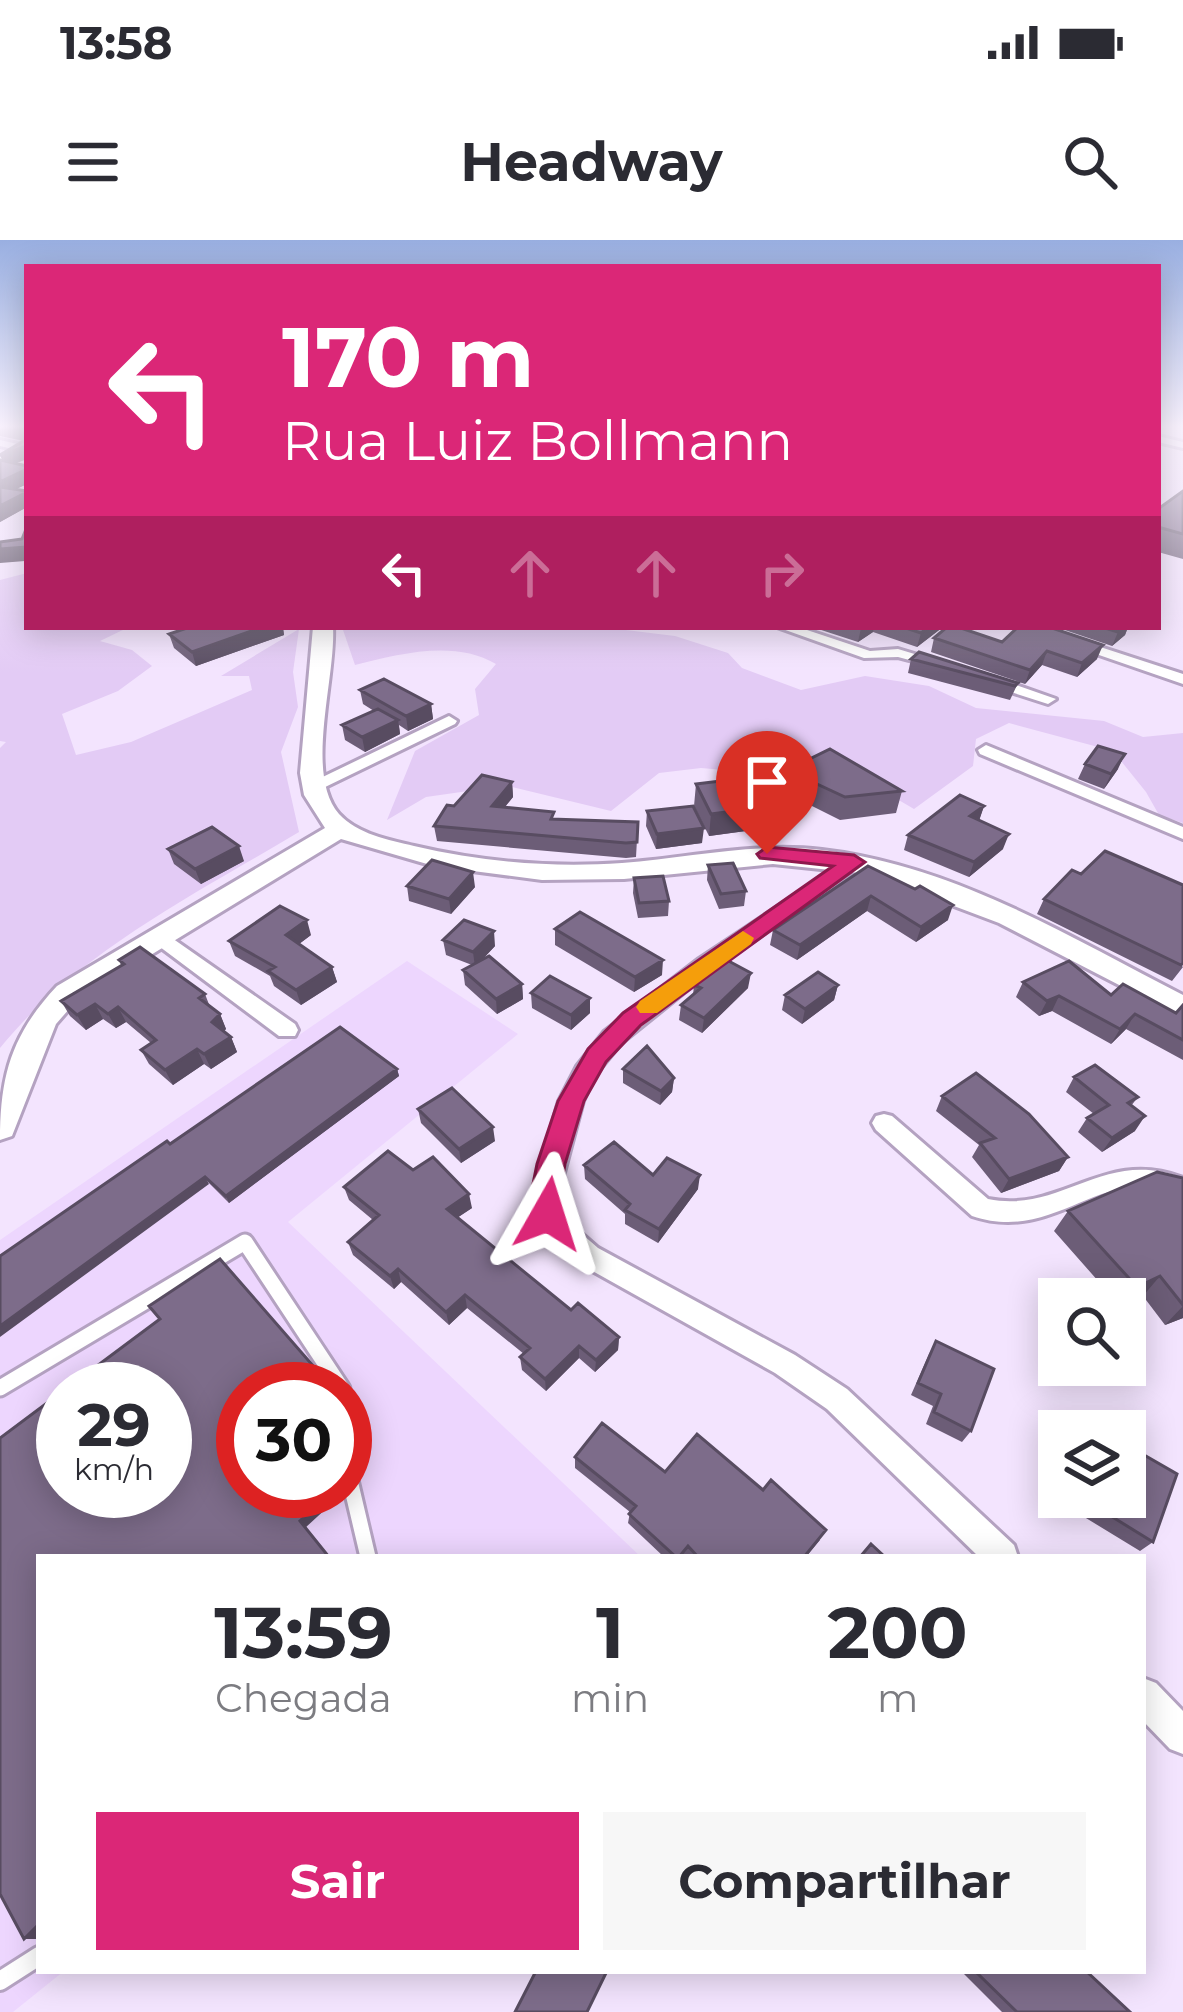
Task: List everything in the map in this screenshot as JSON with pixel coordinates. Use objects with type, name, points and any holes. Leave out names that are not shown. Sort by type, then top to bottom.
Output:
[{"type":"main road","points":[[323,630],[313,786],[323,812],[340,829],[429,857],[539,873],[618,871],[767,854],[854,862],[945,888],[1183,1008]]},
{"type":"main road","points":[[0,1127],[53,1005],[340,829]]},
{"type":"street","points":[[792,630],[852,651],[911,655],[957,670]]},
{"type":"street","points":[[1034,630],[1183,679]]},
{"type":"street","points":[[980,677],[1048,699]]},
{"type":"street","points":[[313,786],[449,721]]},
{"type":"street","points":[[986,751],[1183,834]]},
{"type":"street","points":[[854,862],[706,964],[612,1038],[585,1072],[571,1101],[544,1199],[556,1227],[589,1256],[814,1381],[907,1463],[999,1554]]},
{"type":"street","points":[[159,936],[287,1030]]},
{"type":"street","points":[[884,1123],[968,1197],[999,1215],[1033,1209],[1125,1176],[1162,1177],[1183,1189]]},
{"type":"street","points":[[1146,1699],[1183,1736]]},
{"type":"lane","points":[[0,1388],[237,1243],[253,1247],[325,1362]]},
{"type":"lane","points":[[359,1518],[367,1554]]},
{"type":"lane","points":[[0,1981],[36,1958]]},
{"type":"shaded area","points":[[24,574],[24,630],[123,630],[100,641],[132,650],[152,666],[118,691],[62,714],[76,755],[131,742],[252,690],[249,676],[221,676],[299,630],[293,672],[298,707],[281,752],[299,832],[101,954],[31,1014],[0,1048],[0,748],[6,742],[0,741],[0,580]]},
{"type":"shaded area","points":[[343,630],[626,630],[675,636],[728,653],[742,668],[801,690],[865,676],[929,686],[976,708],[1104,721],[1143,737],[1183,733],[1183,823],[1159,815],[1113,751],[1009,723],[976,739],[973,766],[914,809],[839,765],[781,775],[701,768],[659,773],[611,811],[492,782],[475,790],[426,797],[387,820],[415,751],[479,715],[475,689],[496,664],[445,650],[355,665]]},
{"type":"shaded area","points":[[407,961],[518,1034],[288,1222],[638,1554],[36,1554],[36,1974],[60,1974],[13,2012],[0,2012],[0,1240]]},
{"type":"building","points":[[1161,509],[1183,509],[1183,534],[1161,528]]},
{"type":"building","points":[[24,534],[24,547],[0,549],[0,542],[22,539]]},
{"type":"building","points":[[181,630],[254,630],[192,652],[169,634]]},
{"type":"building","points":[[943,630],[967,630],[1002,642],[1015,630],[1058,630],[1103,645],[1082,663],[1047,651],[1030,670],[934,638]]},
{"type":"building","points":[[919,652],[1018,683],[911,659]]},
{"type":"building","points":[[384,679],[431,704],[406,716],[360,690]]},
{"type":"building","points":[[378,709],[398,720],[362,737],[342,725]]},
{"type":"building","points":[[1098,746],[1125,754],[1111,774],[1085,764]]},
{"type":"building","points":[[830,749],[902,791],[845,797],[806,779],[793,803],[711,814],[696,784],[779,774]]},
{"type":"building","points":[[482,775],[512,782],[492,806],[554,812],[551,819],[638,822],[637,842],[434,826],[447,805],[454,806]]},
{"type":"building","points":[[960,795],[984,806],[970,816],[1009,834],[974,862],[908,835]]},
{"type":"building","points":[[693,806],[704,828],[657,834],[647,811]]},
{"type":"building","points":[[212,827],[239,846],[195,869],[168,849]]},
{"type":"building","points":[[1105,851],[1183,885],[1181,965],[1044,899],[1072,870],[1081,874]]},
{"type":"building","points":[[432,860],[473,872],[449,899],[407,886]]},
{"type":"building","points":[[733,863],[746,891],[721,894],[708,865]]},
{"type":"building","points":[[868,866],[953,905],[921,927],[871,896],[800,945],[773,930]]},
{"type":"building","points":[[663,876],[669,901],[639,903],[634,878]]},
{"type":"building","points":[[280,906],[307,920],[286,935],[332,967],[296,990],[268,971],[275,967],[229,941]]},
{"type":"building","points":[[580,912],[663,960],[635,977],[555,929]]},
{"type":"building","points":[[464,920],[494,931],[473,952],[443,940]]},
{"type":"building","points":[[140,947],[205,994],[199,998],[220,1014],[212,1022],[231,1037],[204,1054],[197,1049],[165,1070],[141,1050],[156,1040],[118,1007],[108,1014],[95,1004],[77,1015],[61,1001],[124,964],[119,960]]},
{"type":"building","points":[[489,956],[522,984],[496,999],[463,970]]},
{"type":"building","points":[[723,958],[751,973],[704,1018],[681,1005],[701,988],[694,985]]},
{"type":"building","points":[[1069,961],[1111,995],[1123,984],[1176,1013],[1183,1005],[1183,1040],[1135,1014],[1120,1029],[1059,996],[1047,1001],[1023,982]]},
{"type":"building","points":[[818,972],[838,985],[805,1009],[785,995]]},
{"type":"building","points":[[550,976],[590,998],[571,1015],[531,993]]},
{"type":"building","points":[[340,1027],[397,1069],[226,1196],[205,1177],[0,1326],[0,1256]]},
{"type":"building","points":[[647,1046],[674,1078],[661,1091],[623,1069]]},
{"type":"building","points":[[1095,1065],[1138,1097],[1128,1103],[1145,1116],[1112,1138],[1087,1118],[1109,1105],[1074,1077]]},
{"type":"building","points":[[976,1073],[1029,1114],[1068,1157],[1009,1179],[980,1143],[995,1138],[942,1096]]},
{"type":"building","points":[[452,1088],[493,1127],[459,1149],[418,1109]]},
{"type":"building","points":[[614,1142],[653,1175],[667,1158],[700,1175],[659,1229],[625,1210],[630,1204],[584,1165]]},
{"type":"building","points":[[388,1151],[413,1170],[433,1157],[469,1194],[447,1209],[571,1310],[578,1303],[619,1337],[596,1360],[579,1346],[545,1379],[520,1357],[530,1348],[465,1295],[446,1312],[398,1269],[390,1276],[348,1242],[379,1215],[344,1187]]},
{"type":"building","points":[[1157,1172],[1183,1178],[1183,1305],[1160,1276],[1146,1283],[1146,1278],[1129,1278],[1068,1211]]},
{"type":"building","points":[[220,1259],[310,1362],[216,1362],[216,1518],[303,1518],[300,1521],[327,1554],[36,1554],[36,1927],[24,1939],[0,1894],[0,1438],[36,1411],[36,1518],[192,1518],[192,1362],[102,1362],[160,1319],[149,1306]]},
{"type":"building","points":[[936,1341],[994,1369],[971,1431],[934,1412],[941,1394],[918,1383]]},
{"type":"building","points":[[602,1423],[665,1472],[697,1434],[763,1490],[771,1480],[826,1530],[806,1554],[695,1554],[688,1546],[681,1554],[673,1554],[629,1514],[636,1506],[575,1457]]},
{"type":"building","points":[[1146,1456],[1177,1474],[1153,1542],[1114,1518],[1146,1518]]},
{"type":"building","points":[[871,1544],[882,1554],[863,1554]]},
{"type":"building","points":[[534,1974],[606,1974],[587,2012],[515,2012]]},
{"type":"building","points":[[978,1974],[1089,1974],[1130,2012],[1017,2012]]},
{"type":"slow traffic","points":[[649,1007],[743,938]]},
{"type":"route","points":[[548,1214],[544,1199],[551,1164],[571,1101],[597,1055],[632,1019],[854,862],[767,854]]}]
